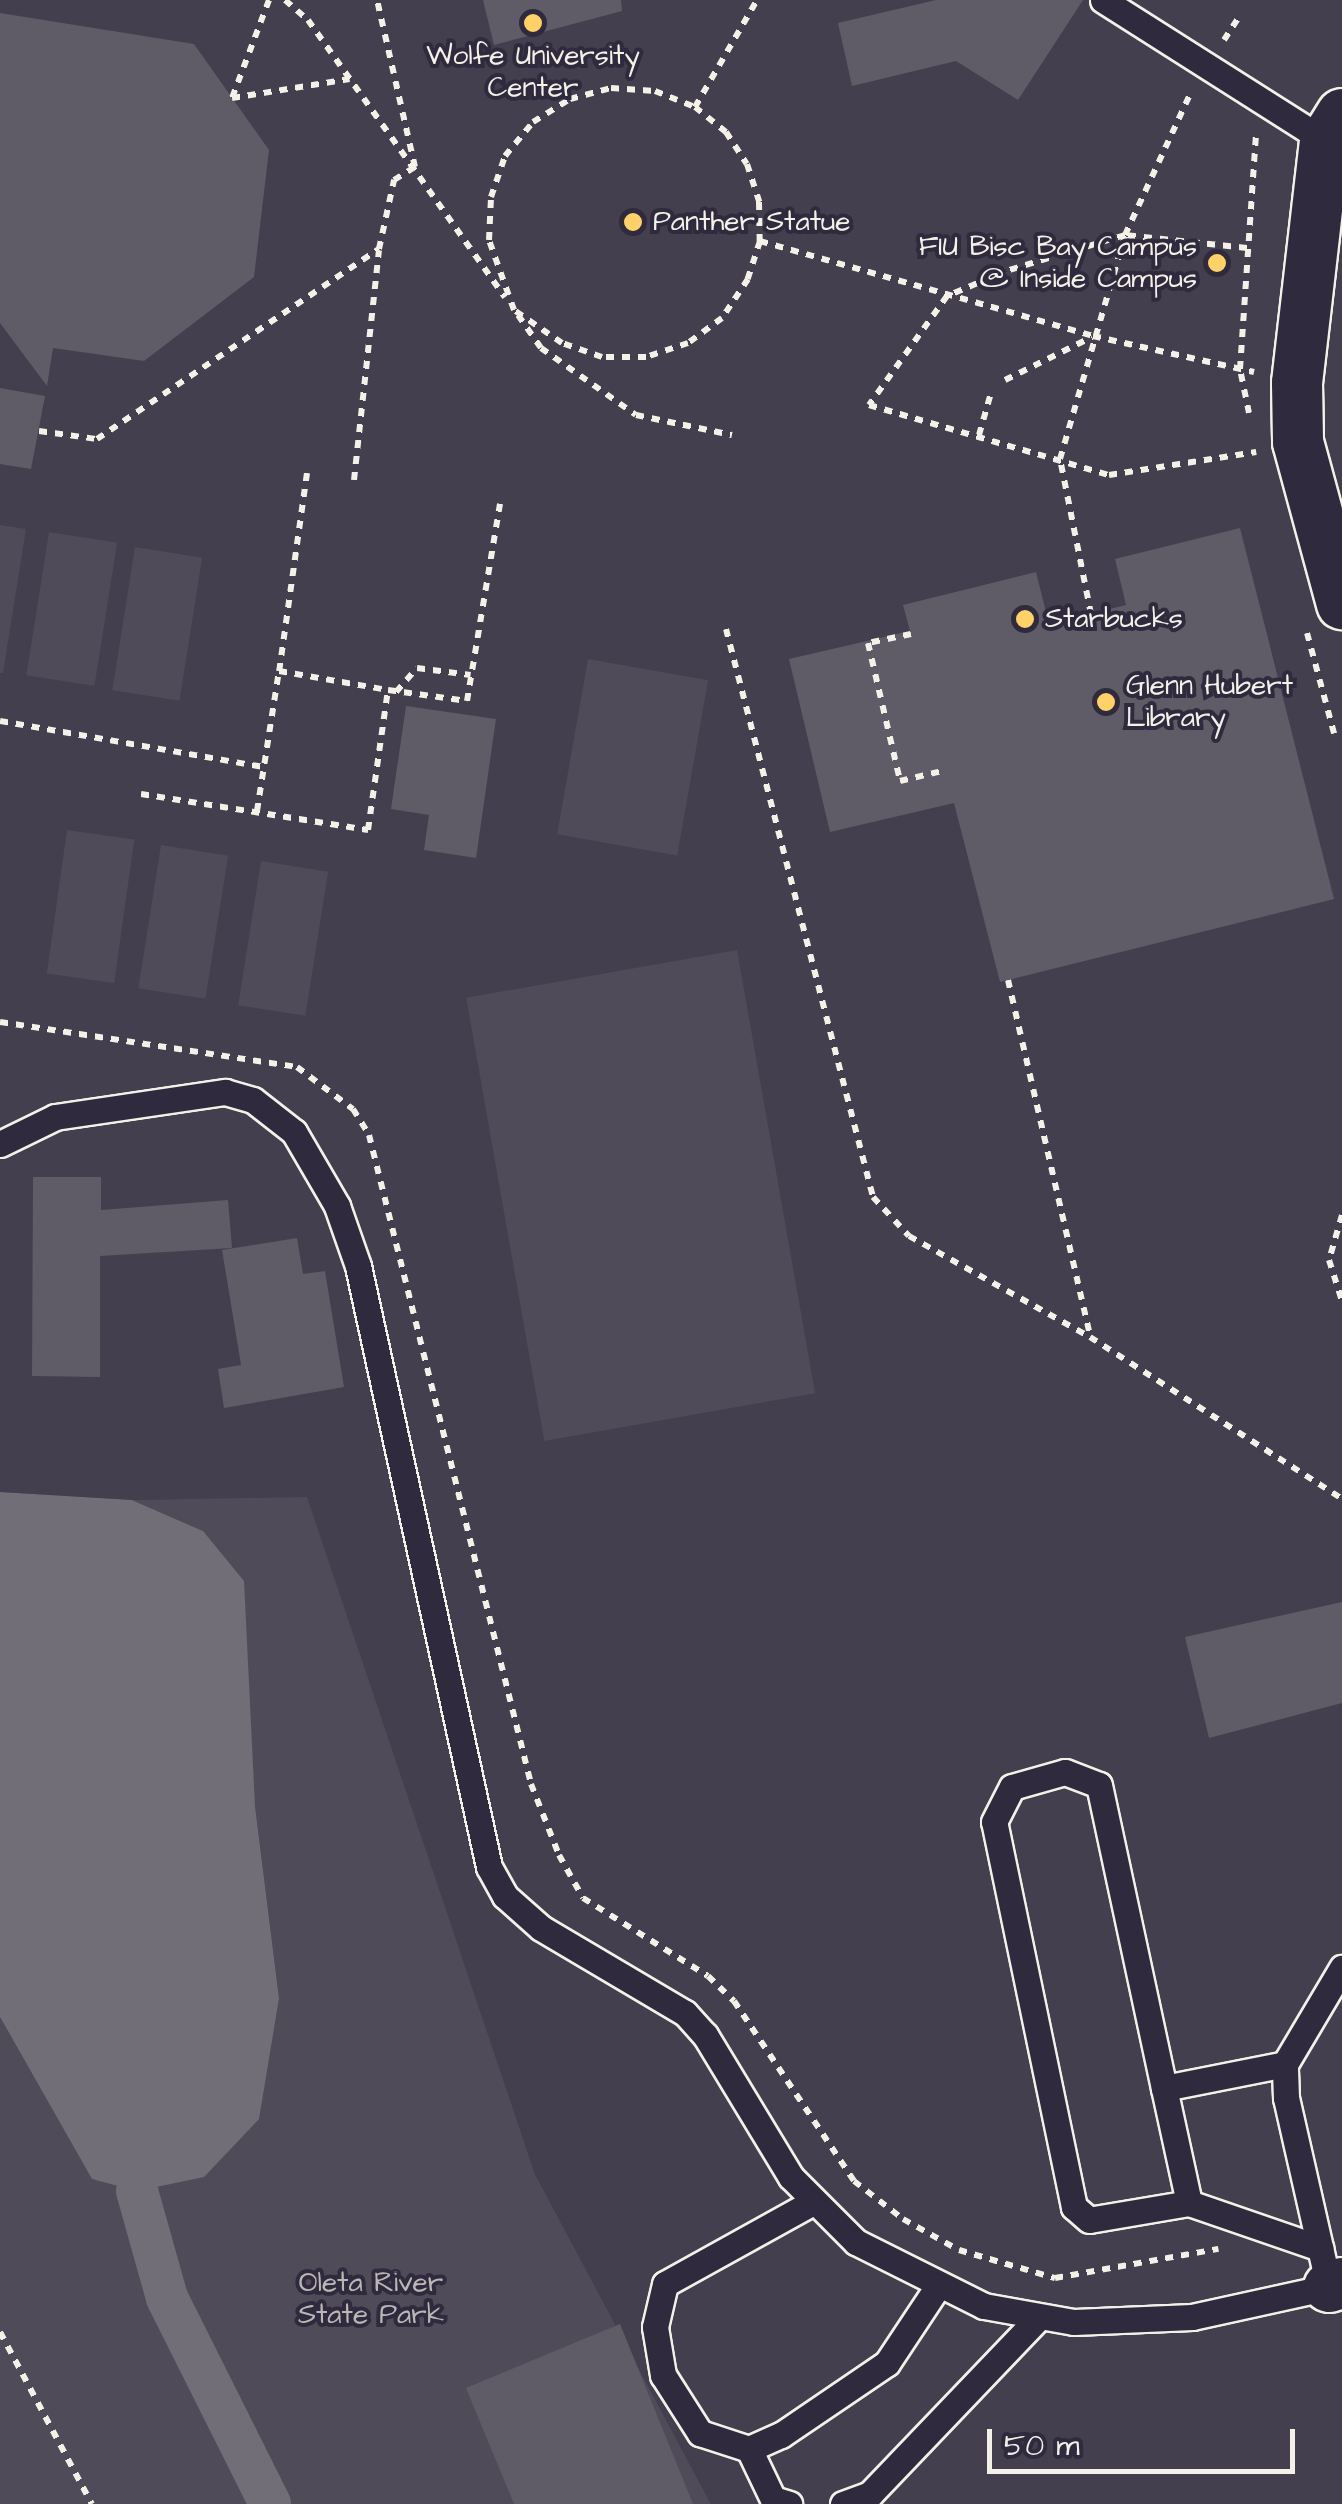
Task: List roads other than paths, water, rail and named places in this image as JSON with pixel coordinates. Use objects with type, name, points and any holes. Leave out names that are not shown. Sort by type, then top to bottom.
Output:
[{"type":"street","points":[[1333,128],[1296,383],[1298,422],[1316,523],[1342,604]]},
{"type":"lane","points":[[1103,0],[1333,128]]},
{"type":"lane","points":[[0,1144],[55,1118],[225,1092],[254,1100],[294,1132],[337,1206],[358,1266],[489,1867],[506,1896],[541,1928],[684,2013],[705,2034],[780,2162],[856,2242],[938,2286],[1038,2318],[1130,2323],[1192,2317],[1330,2273]]},
{"type":"lane","points":[[1190,2203],[1100,1785],[1064,1772],[1012,1787],[994,1822],[1074,2207],[1089,2220],[1106,2221],[1190,2203],[1330,2273]]},
{"type":"lane","points":[[1330,2273],[1286,2098],[1285,2064],[1342,1968]]},
{"type":"lane","points":[[1164,2088],[1285,2064]]},
{"type":"lane","points":[[814,2202],[665,2284],[656,2327],[664,2375],[700,2432],[749,2449],[782,2435],[887,2363],[938,2286]]},
{"type":"lane","points":[[844,2504],[870,2494],[1038,2318]]},
{"type":"lane","points":[[749,2449],[773,2499],[789,2504]]},
{"type":"waterway","points":[[137,2191],[167,2298],[270,2504]]},
{"type":"place","name":"Wolfe University Center","points":[[533,23]]},
{"type":"place","name":"Panther Statue","points":[[633,222]]},
{"type":"place","name":"FIU Bisc Bay Campus @ Inside Campus","points":[[1217,263]]},
{"type":"place","name":"Starbucks","points":[[1025,619]]},
{"type":"place","name":"Glenn Hubert Library","points":[[1106,702]]},
{"type":"park label","name":"Oleta River State Park","points":[[371,2299]]}]
